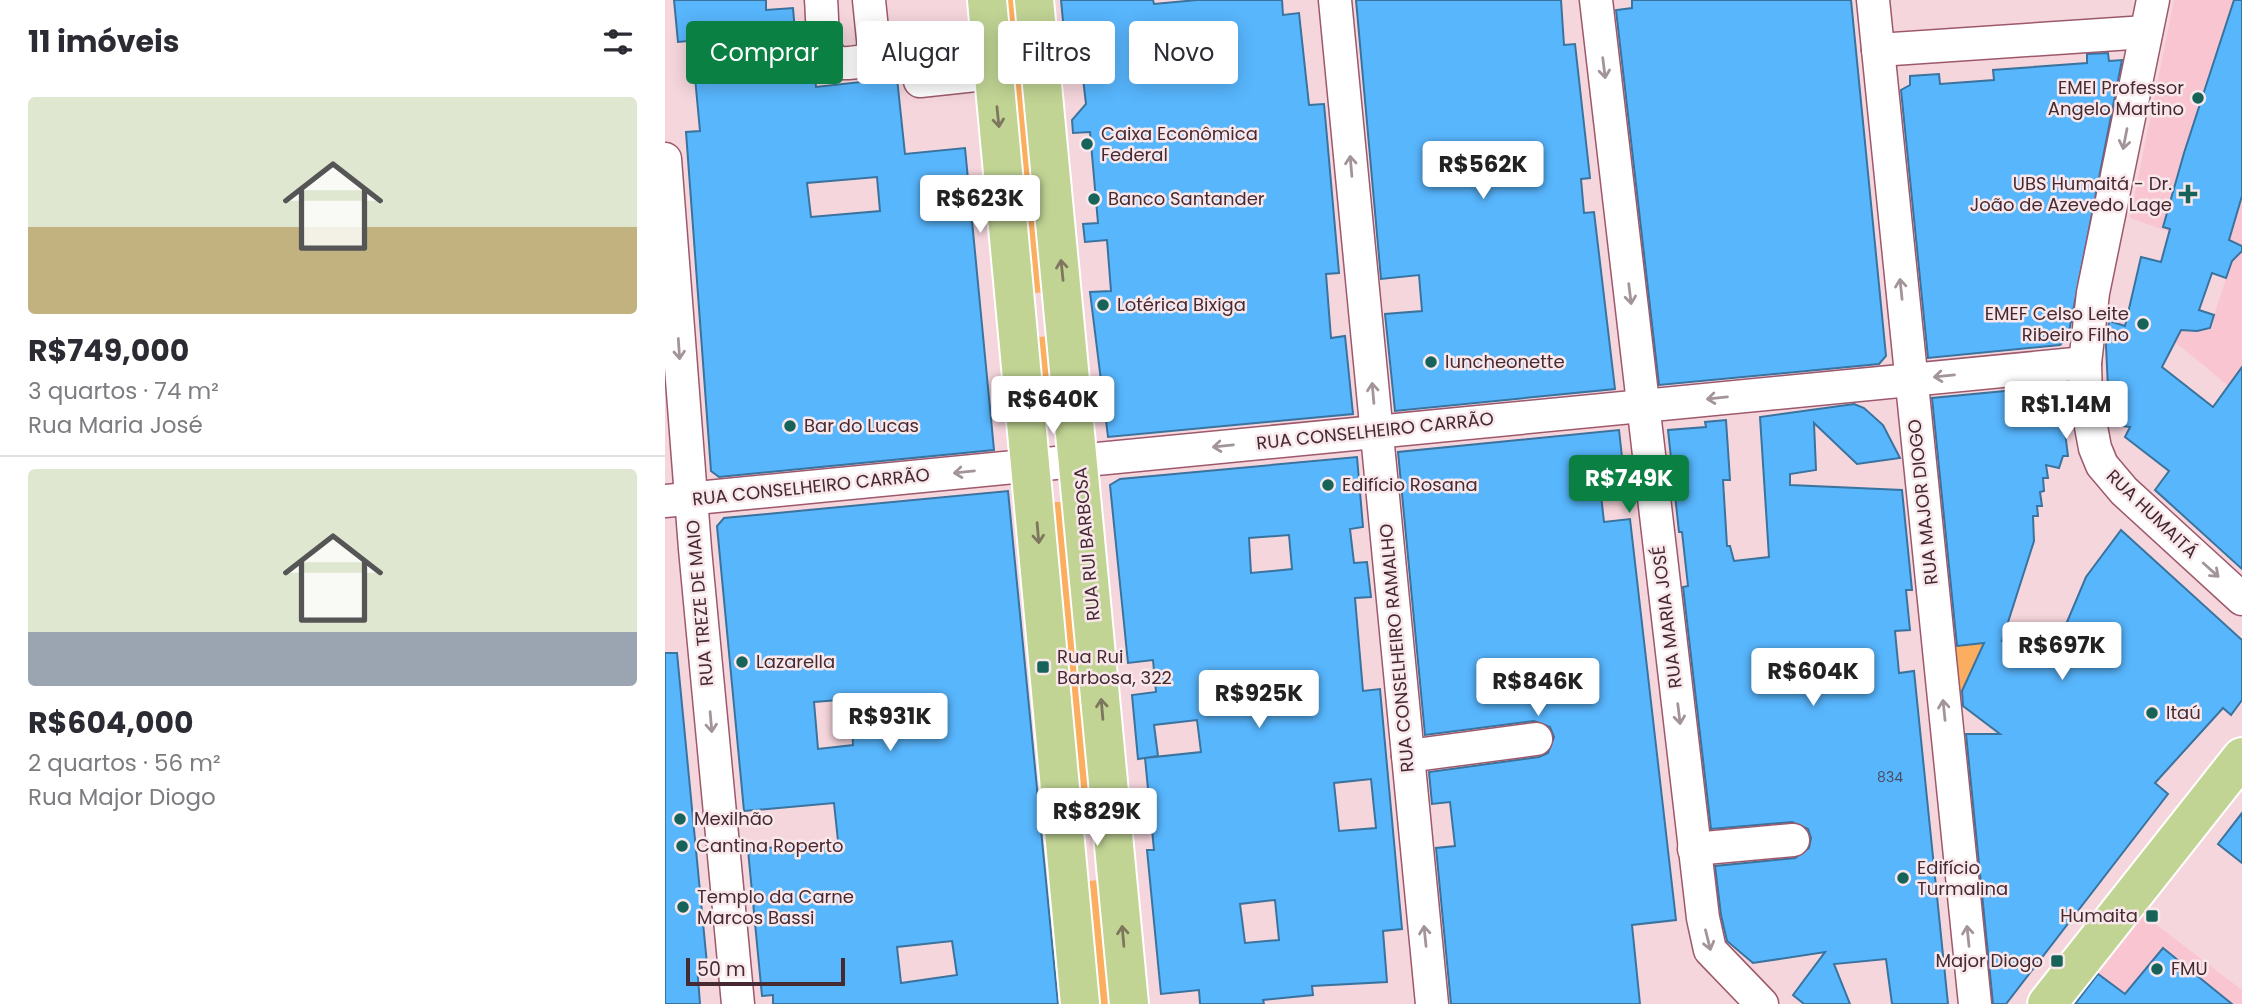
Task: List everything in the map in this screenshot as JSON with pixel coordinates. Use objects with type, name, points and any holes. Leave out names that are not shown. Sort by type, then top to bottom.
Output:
[{"type":"main road","points":[[987,0],[1080,1004]]},
{"type":"main road","name":"RUA RUI BARBOSA","points":[[1034,0],[1066,312],[1129,1004]]},
{"type":"main road","points":[[1018,316],[1066,312]]},
{"type":"main road","points":[[2047,1004],[2242,757]]},
{"type":"main road","points":[[1063,810],[1090,819],[1106,815],[1111,807]]},
{"type":"main road","points":[[1069,872],[1093,853],[1113,852],[1116,857]]},
{"type":"street","points":[[821,0],[826,50],[831,59],[839,64],[875,59],[869,0]]},
{"type":"street","name":"RUA CONSELHEIRO RAMALHO","points":[[1335,0],[1432,1004]]},
{"type":"street","name":"RUA MARIA JOSÉ","points":[[1596,0],[1694,849],[1710,950],[1748,1000]]},
{"type":"street","name":"RUA MAJOR DIOGO","points":[[1873,0],[1975,1004]]},
{"type":"street","name":"RUA HUMAITÁ","points":[[2153,0],[2093,293],[2085,363],[2086,400],[2095,448],[2102,465],[2124,491],[2242,599]]},
{"type":"street","points":[[1878,50],[2146,32]]},
{"type":"street","points":[[984,74],[994,73]]},
{"type":"street","name":"RUA TREZE DE MAIO","points":[[665,159],[678,500],[738,1004]]},
{"type":"street","name":"RUA CONSELHEIRO CARRÃO","points":[[678,500],[2085,363]]},
{"type":"street","points":[[1408,757],[1536,739]]},
{"type":"street","points":[[1694,849],[1793,841]]},
{"type":"shaded area","points":[[1004,0],[1016,0],[1018,21],[1006,21]]},
{"type":"shaded area","points":[[2174,0],[2242,0],[2242,397],[2175,342],[2109,321],[2112,305],[2185,330],[2201,331],[2210,327],[2234,255],[2130,218]]},
{"type":"shaded area","points":[[1013,84],[1025,84],[1046,292],[1034,293]]},
{"type":"shaded area","points":[[1050,336],[1058,419],[1046,420],[1038,337]]},
{"type":"shaded area","points":[[1054,502],[1066,502],[1092,792],[1080,793]]},
{"type":"shaded area","points":[[1992,642],[1977,659],[1960,694],[1955,646]]},
{"type":"shaded area","points":[[1100,880],[1111,1004],[1098,1004],[1088,881]]},
{"type":"shaded area","name":"FMU","points":[[2142,914],[2242,990],[2242,1004],[2074,1004]]},
{"type":"building","points":[[674,0],[766,0],[766,10],[793,8],[794,21],[686,21],[686,41],[678,42]]},
{"type":"building","points":[[1061,0],[1153,0],[1154,4],[1197,0],[1282,0],[1283,15],[1299,13],[1309,105],[1324,104],[1339,273],[1326,274],[1331,338],[1345,336],[1353,414],[1108,437],[1090,292],[1111,291],[1107,240],[1085,242],[1083,224],[1098,223],[1090,132],[1073,133],[1072,120],[1086,104],[1084,84],[1115,84],[1115,21],[1063,21]]},
{"type":"building","points":[[1356,0],[1561,0],[1564,45],[1575,44],[1590,178],[1581,179],[1584,213],[1594,212],[1615,389],[1395,411],[1385,314],[1422,311],[1419,275],[1381,279]]},
{"type":"building","points":[[1632,0],[1851,0],[1886,356],[1879,364],[1659,385],[1616,10],[1632,8]]},
{"type":"building","points":[[2234,0],[2242,0],[2242,196],[2229,240],[2242,246],[2242,251],[2232,261],[2226,278],[2212,273],[2199,310],[2214,315],[2210,328],[2181,330],[2162,367],[2213,407],[2242,367],[2242,569],[2155,490],[2169,471],[2125,437],[2130,427],[2115,425],[2108,388],[2106,346],[2109,321],[2125,326],[2141,257],[2161,262],[2170,229],[2163,227]]},
{"type":"building","points":[[2108,53],[2109,61],[2122,60],[2068,337],[2060,345],[1928,358],[1901,90],[1910,85],[1910,76],[1939,74],[1940,84],[1994,80],[1993,70],[2087,63],[2087,54]]},
{"type":"building","points":[[857,82],[898,84],[905,154],[965,148],[994,450],[719,477],[711,471],[686,132],[700,131],[696,84],[816,84],[816,87]],"holes":[[[877,177],[880,211],[811,217],[807,183]]]},
{"type":"building","points":[[2059,386],[2068,456],[2063,456],[2059,468],[2046,465],[2048,478],[2043,478],[2044,491],[2040,492],[2042,506],[2037,506],[2038,516],[2033,516],[2034,541],[2002,641],[2017,638],[2048,667],[2086,577],[2121,530],[2242,640],[2242,700],[2231,715],[2223,708],[2155,783],[2168,794],[2006,1004],[1993,1004],[1966,734],[2000,734],[1963,706],[1962,691],[1984,643],[1957,646],[1932,398]]},
{"type":"building","points":[[1854,404],[1864,408],[1883,425],[1900,458],[1857,464],[1814,423],[1816,470],[1790,474],[1790,485],[1902,490],[1912,590],[1906,590],[1910,630],[1895,631],[1899,673],[1914,671],[1948,1004],[1892,1004],[1886,959],[1834,964],[1850,1004],[1804,1004],[1793,995],[1825,952],[1753,963],[1727,941],[1721,915],[1715,866],[1795,858],[1809,848],[1811,838],[1808,829],[1792,822],[1711,829],[1683,587],[1688,586],[1668,430],[1706,427],[1705,422],[1726,420],[1730,480],[1723,480],[1727,546],[1730,546],[1734,561],[1769,557],[1760,417]]},
{"type":"building","points":[[1619,430],[1625,484],[1600,486],[1604,522],[1630,519],[1676,920],[1632,925],[1640,1004],[1451,1004],[1436,848],[1455,846],[1450,802],[1432,804],[1429,772],[1539,757],[1548,753],[1554,737],[1550,727],[1534,721],[1425,735],[1398,452]]},
{"type":"building","points":[[1357,457],[1363,527],[1350,529],[1354,563],[1367,562],[1371,597],[1355,598],[1363,691],[1380,689],[1402,929],[1383,931],[1387,982],[1312,986],[1313,995],[1263,1000],[1264,1004],[1200,1004],[1199,990],[1161,994],[1147,850],[1154,850],[1145,758],[1201,752],[1197,720],[1154,725],[1158,756],[1138,759],[1132,695],[1156,692],[1153,660],[1128,663],[1110,485],[1120,479]],"holes":[[[1289,535],[1292,569],[1251,573],[1249,538]],[[1371,779],[1376,828],[1339,831],[1334,783]],[[1275,900],[1279,940],[1245,943],[1240,904]]]},
{"type":"building","points":[[1008,491],[1058,1004],[773,1004],[773,995],[762,996],[748,850],[838,841],[834,803],[744,811],[717,526],[724,518]],"holes":[[[851,699],[853,745],[818,749],[814,702]],[[952,941],[957,975],[901,983],[897,947]]]},
{"type":"building","points":[[665,653],[677,653],[707,964],[697,965],[700,1004],[665,1004]]},
{"type":"building","points":[[2242,813],[2242,863],[2218,844]]},
{"type":"building","points":[[2163,948],[2232,1004],[2075,1004],[2098,974],[2125,994]]},
{"type":"place","name":"EMEI Professor Angelo Martino","points":[[2198,98]]},
{"type":"place","name":"Caixa Econômica Federal","points":[[1087,144]]},
{"type":"place","name":"UBS Humaitá - Dr. João de Azevedo Lage","points":[[2188,194]]},
{"type":"place","name":"Banco Santander","points":[[1094,199]]},
{"type":"place","name":"Lotérica Bixiga","points":[[1103,305]]},
{"type":"place","name":"EMEF Celso Leite Ribeiro Filho","points":[[2143,324]]},
{"type":"place","name":"luncheonette","points":[[1431,362]]},
{"type":"place","name":"Bar do Lucas","points":[[790,426]]},
{"type":"place","name":"Edifício Rosana","points":[[1328,485]]},
{"type":"place","name":"Lazarella","points":[[742,662]]},
{"type":"place","name":"Rua Rui Barbosa, 322","points":[[1043,667]]},
{"type":"place","name":"Itaú","points":[[2152,713]]},
{"type":"place","name":"Mexilhão","points":[[680,819]]},
{"type":"place","name":"Cantina Roperto","points":[[682,846]]},
{"type":"place","name":"Edifício Turmalina","points":[[1903,878]]},
{"type":"place","name":"Templo da Carne Marcos Bassi","points":[[683,907]]},
{"type":"place","name":"Humaita","points":[[2152,916]]},
{"type":"place","name":"Major Diogo","points":[[2057,961]]},
{"type":"place","name":"FMU","points":[[2157,969]]}]
